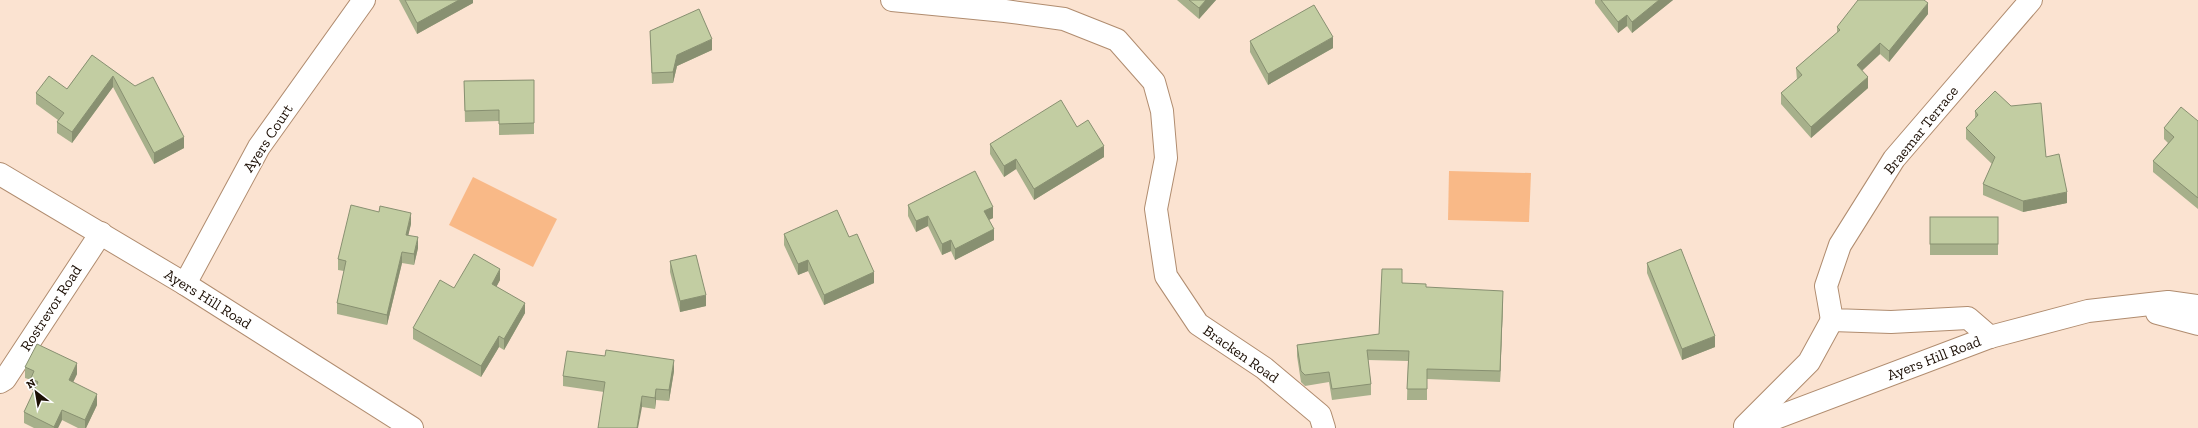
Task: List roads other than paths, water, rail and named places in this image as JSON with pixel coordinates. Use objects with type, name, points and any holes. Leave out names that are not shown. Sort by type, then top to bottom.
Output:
[{"type":"street","name":"Ayers Court","points":[[185,284],[259,147],[364,0]]},
{"type":"street","name":"Bracken Road","points":[[892,0],[1005,11],[1064,19],[1117,40],[1154,82],[1162,111],[1166,158],[1156,209],[1166,276],[1198,324],[1264,368],[1320,415],[1324,428]]},
{"type":"street","name":"Braemar Terrace","points":[[1832,320],[1826,286],[1840,245],[1894,159],[2031,0]]},
{"type":"street","name":"Ayers Hill Road","points":[[0,174],[185,284],[412,428]]},
{"type":"street","name":"Rostrevor Road","points":[[0,382],[5,379],[101,233]]},
{"type":"street","name":"Ayers Hill Road","points":[[1749,428],[1990,336],[2088,311],[2168,302],[2198,306]]},
{"type":"street","name":"Ayers Hill Road","points":[[2124,306],[2171,316],[2198,324]]},
{"type":"street","points":[[1743,428],[1809,362],[1832,320],[1891,322],[1968,318],[1990,336]]}]
